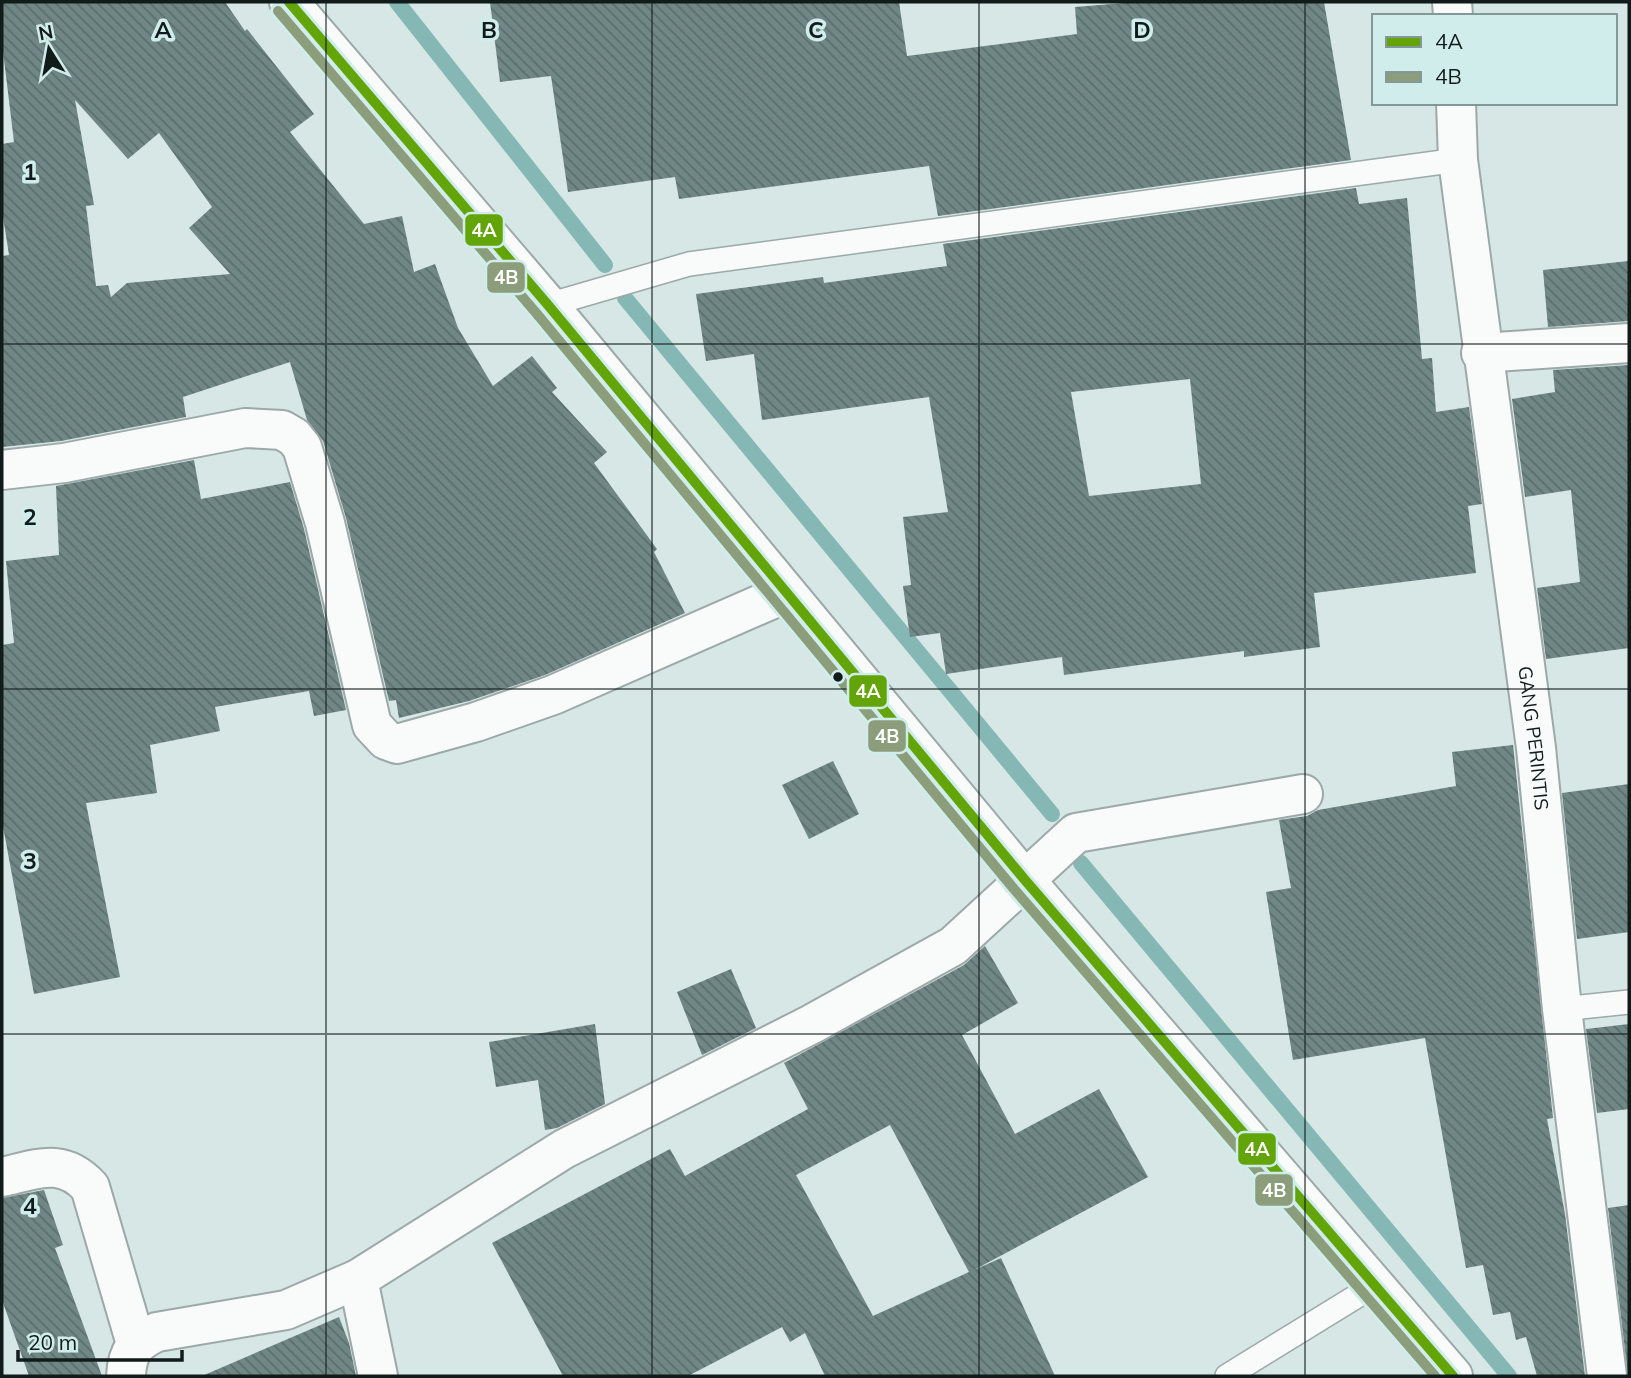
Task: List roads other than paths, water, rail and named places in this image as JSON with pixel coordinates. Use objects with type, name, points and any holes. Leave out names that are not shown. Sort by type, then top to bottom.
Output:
[{"type":"street","points":[[289,2],[548,304],[1024,880],[1452,1376]]},
{"type":"street","name":"GANG PERINTIS","points":[[1456,105],[1458,160],[1481,353],[1536,748],[1562,1009],[1607,1376]]},
{"type":"street","points":[[1481,353],[1629,343]]},
{"type":"street","points":[[2,470],[64,463],[244,428],[282,430],[294,437],[302,447],[325,523],[372,725],[386,740],[397,744],[476,722],[553,695],[786,593]]},
{"type":"street","points":[[131,1360],[157,1332],[286,1310],[358,1279],[564,1149],[812,1024],[953,946],[1076,833],[1303,793]]},
{"type":"street","points":[[31,1171],[76,1172],[90,1187],[131,1360]]},
{"type":"street","points":[[358,1279],[378,1376]]},
{"type":"lane","points":[[548,304],[690,264],[1458,160]]},
{"type":"lane","points":[[1562,1009],[1629,1002]]},
{"type":"lane","points":[[1227,1376],[1375,1285]]},
{"type":"waterway","points":[[397,2],[605,265]]},
{"type":"waterway","points":[[625,298],[1052,814]]},
{"type":"waterway","points":[[1081,863],[1509,1376]]}]
